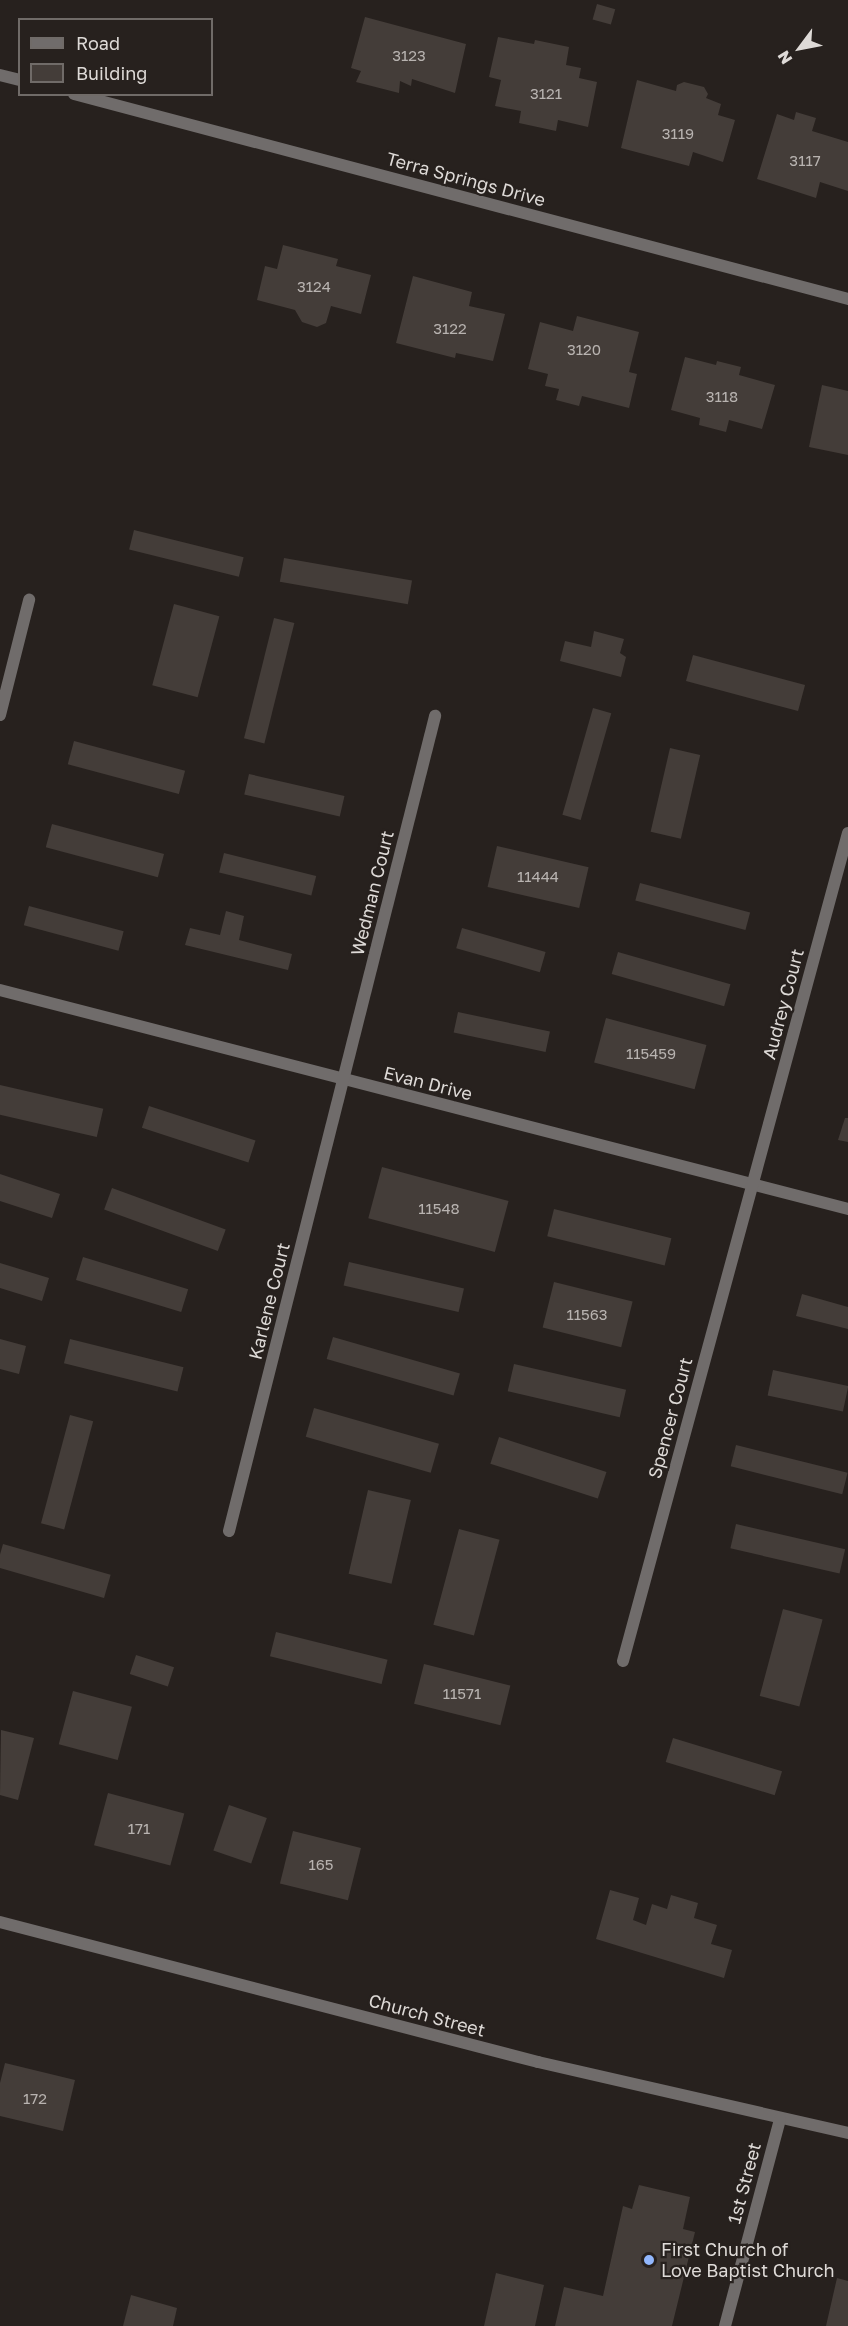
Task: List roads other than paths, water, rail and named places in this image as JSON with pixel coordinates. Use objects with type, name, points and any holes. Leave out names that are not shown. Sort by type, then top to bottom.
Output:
[{"type":"street","points":[[0,75],[18,80]]},
{"type":"street","name":"Terra Springs Drive","points":[[82,96],[848,299]]},
{"type":"street","points":[[0,715],[29,600]]},
{"type":"street","name":"Wedman Court","points":[[343,1079],[435,716]]},
{"type":"street","name":"Audrey Court","points":[[752,1185],[848,833]]},
{"type":"street","name":"Evan Drive","points":[[0,990],[848,1209]]},
{"type":"street","name":"Karlene Court","points":[[229,1532],[343,1079]]},
{"type":"street","name":"Spencer Court","points":[[622,1661],[752,1185]]},
{"type":"street","name":"Church Street","points":[[0,1922],[538,2062],[848,2133]]},
{"type":"street","name":"1st Street","points":[[725,2326],[780,2119]]},
{"type":"place","name":"First Church of Love Baptist Church","points":[[649,2260]]}]
